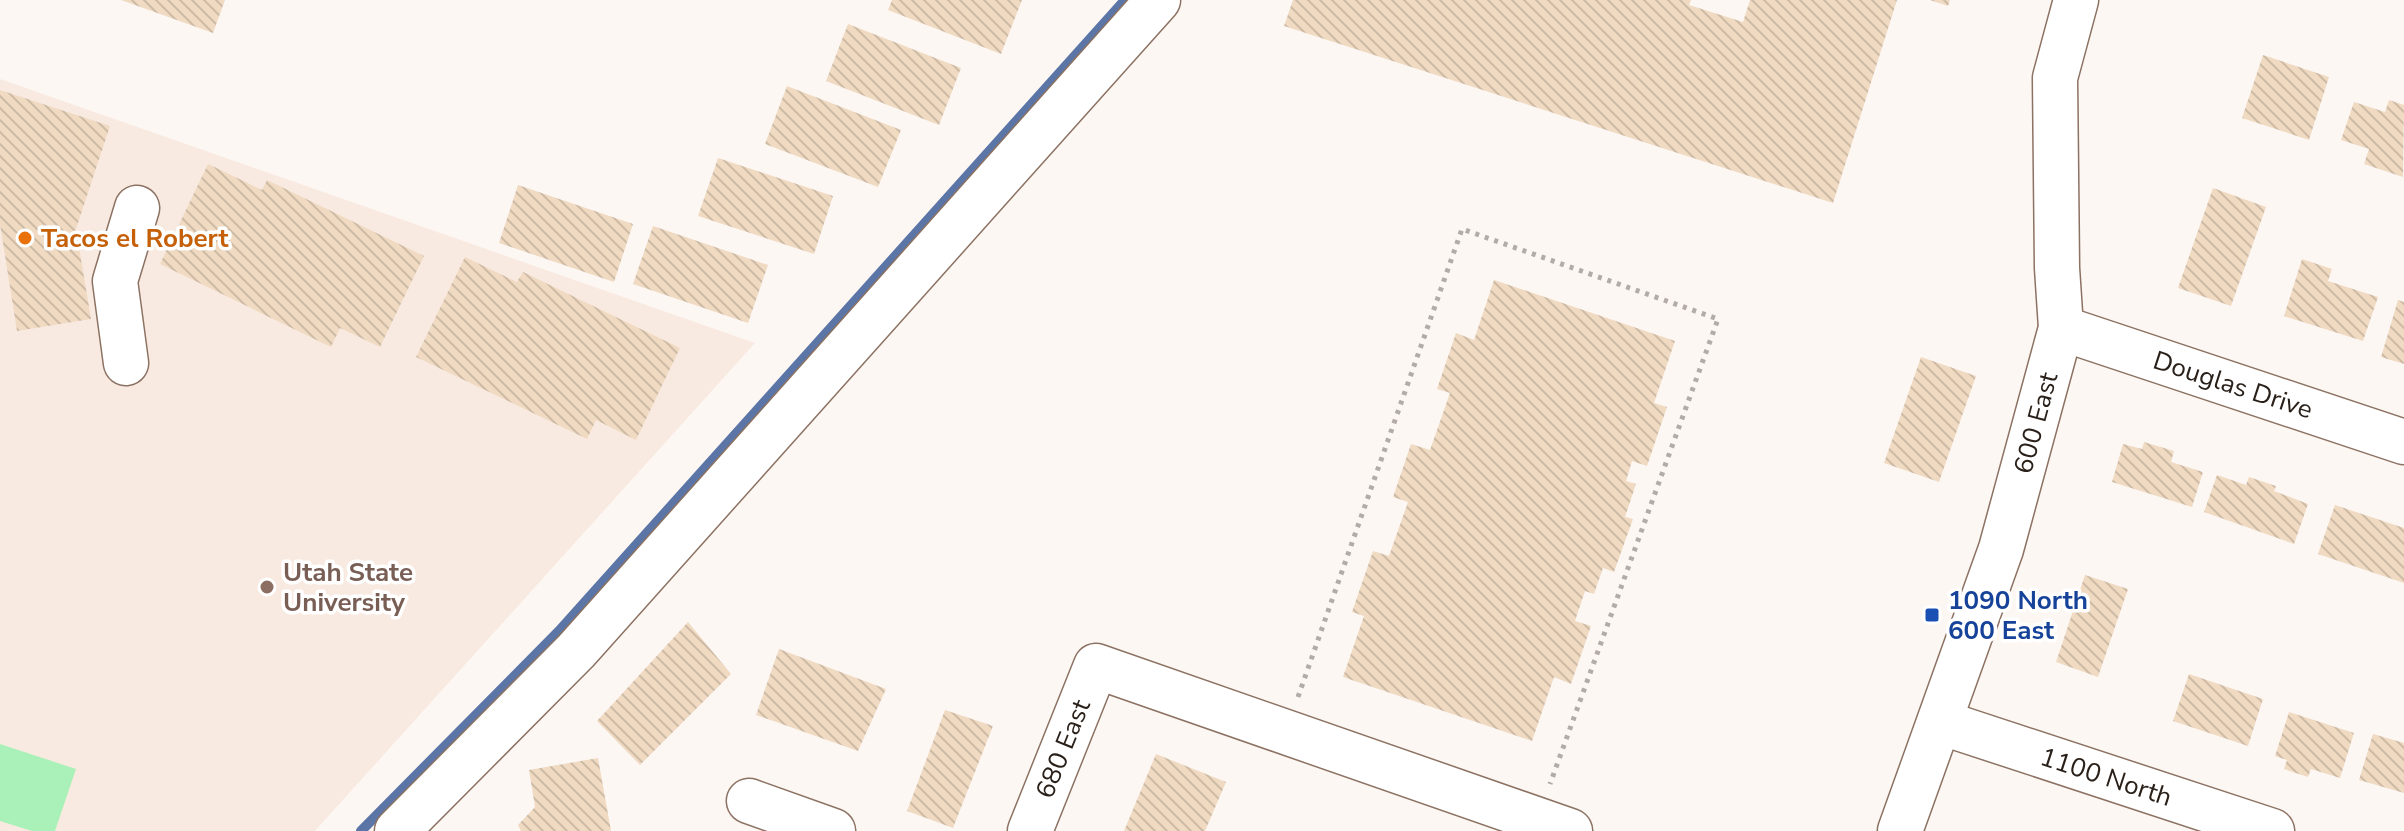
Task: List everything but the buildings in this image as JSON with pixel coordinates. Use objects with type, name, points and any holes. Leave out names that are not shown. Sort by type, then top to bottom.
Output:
[{"type":"street","points":[[397,831],[576,651],[1158,0]]},
{"type":"street","name":"600 East","points":[[1900,831],[2001,549],[2061,328],[2057,268],[2055,78],[2076,0]]},
{"type":"street","points":[[126,363],[115,281],[137,208]]},
{"type":"street","name":"Douglas Drive","points":[[2061,328],[2404,442]]},
{"type":"street","name":"680 East","points":[[1030,831],[1096,666],[1570,831]]},
{"type":"street","name":"1100 North","points":[[1940,722],[2272,831]]},
{"type":"street","points":[[749,801],[833,831]]},
{"type":"path","points":[[1295,705],[1462,229],[1718,319],[1546,794]]},
{"type":"shaded area","name":"Utah State University","points":[[0,79],[755,343],[315,831],[0,831]]},
{"type":"green space","points":[[0,744],[76,769],[55,831],[32,831],[0,821]]},
{"type":"waterway","points":[[361,831],[559,631],[1125,0]]},
{"type":"place","name":"Tacos el Robert","points":[[25,238]]},
{"type":"place","name":"Utah State University","points":[[267,587]]},
{"type":"place","name":"1090 North 600 East","points":[[1932,615]]}]
